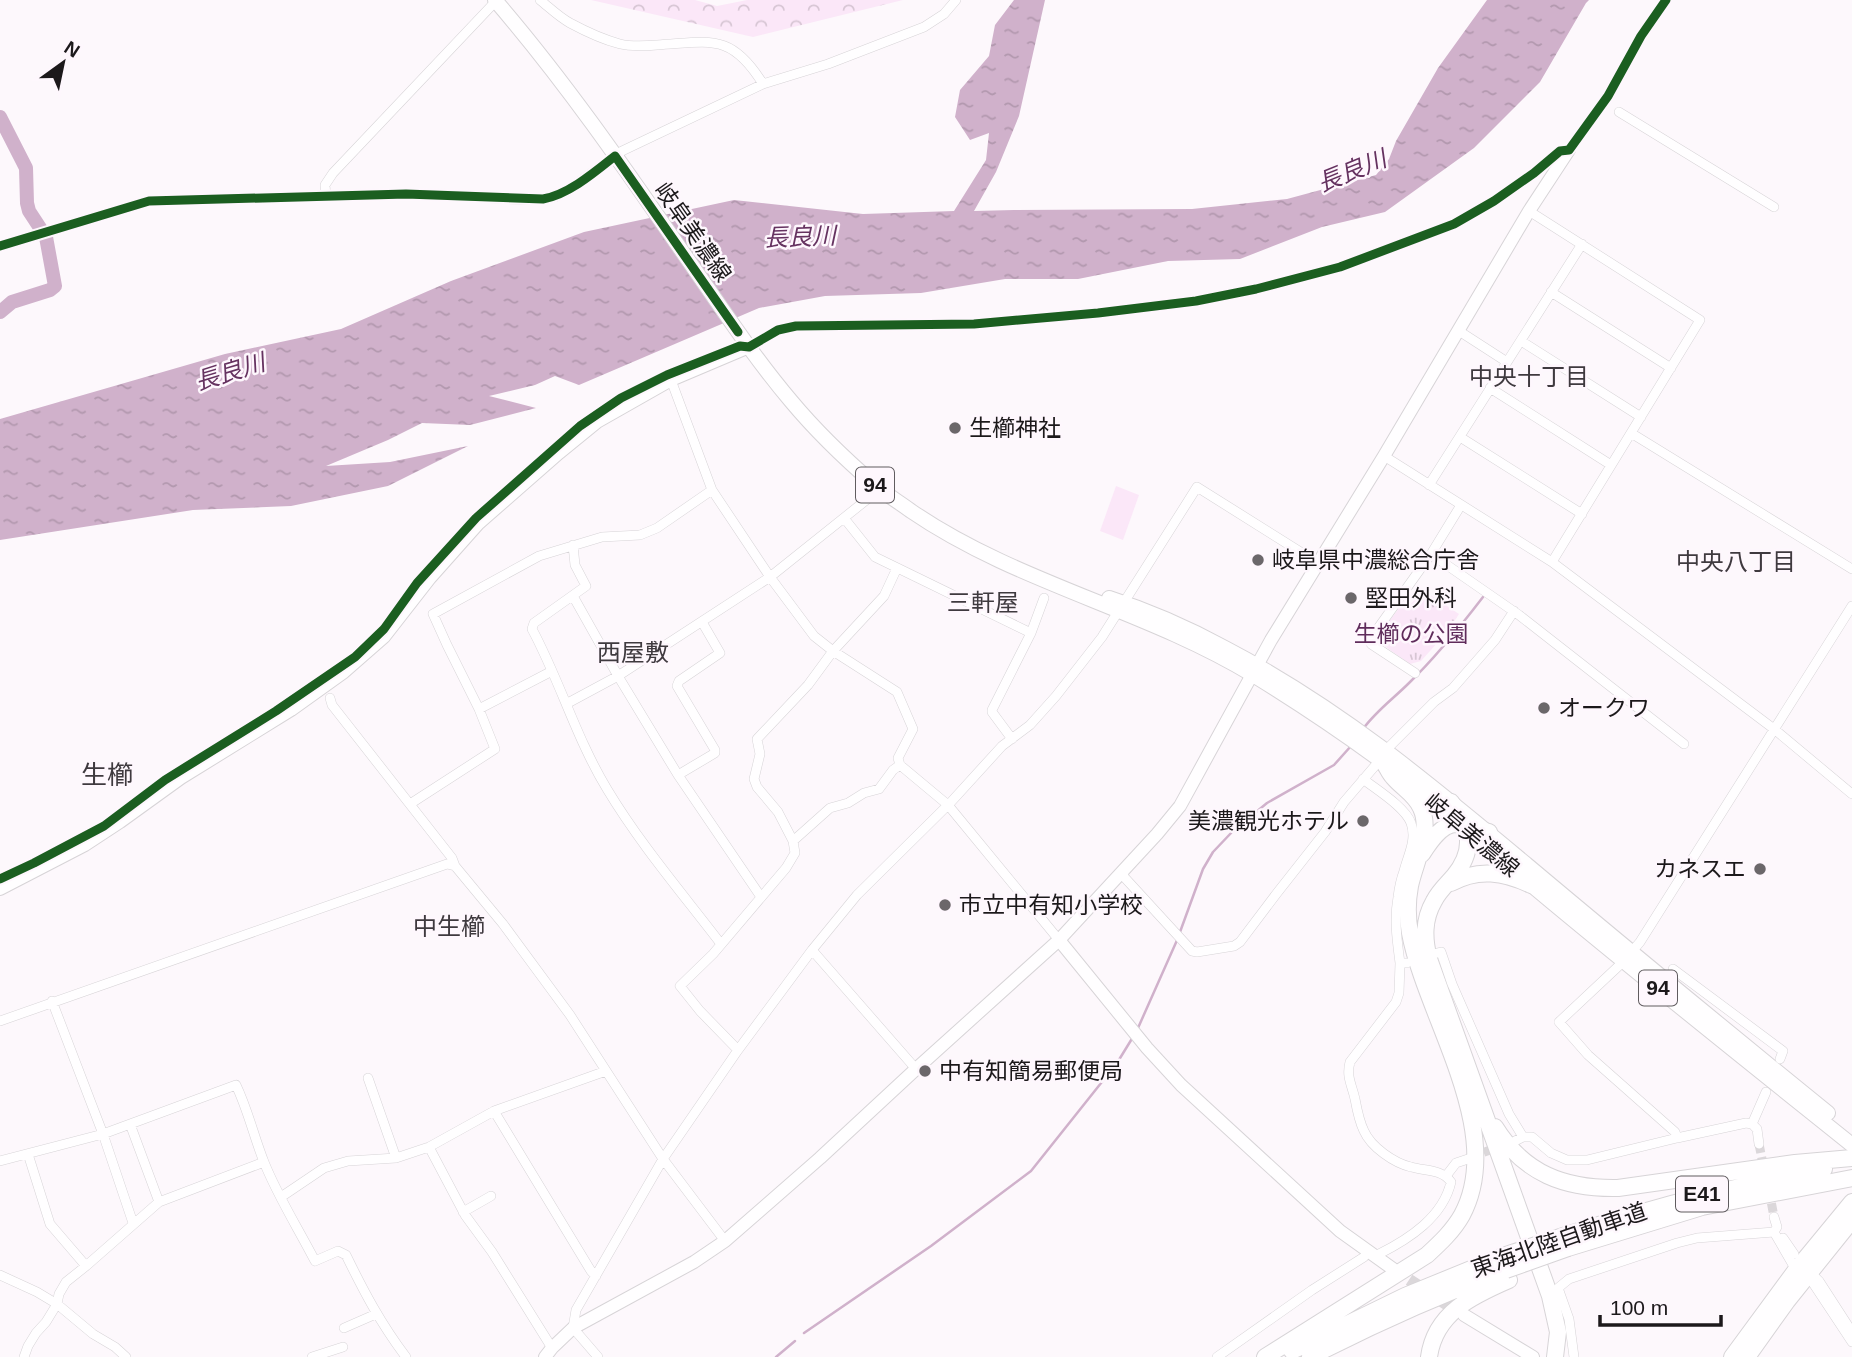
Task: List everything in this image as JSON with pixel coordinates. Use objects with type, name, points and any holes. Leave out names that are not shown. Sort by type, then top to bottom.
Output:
[{"type":"highway","points":[[1383,758],[1393,777],[1417,800],[1423,811],[1423,835],[1408,900],[1410,933],[1419,967],[1468,1084],[1550,1296],[1558,1332],[1555,1357]]},
{"type":"highway","points":[[1451,802],[1467,828],[1469,849],[1460,869],[1441,890],[1431,907],[1424,932],[1425,944],[1468,1084],[1541,1298],[1547,1331],[1544,1357]]},
{"type":"highway","points":[[1417,862],[1442,829],[1452,824],[1489,832]]},
{"type":"highway","points":[[1441,890],[1476,873],[1515,877],[1531,886]]},
{"type":"highway","points":[[1468,1084],[1514,1152],[1543,1174],[1577,1186],[1618,1188],[1795,1163],[1847,1167]]},
{"type":"highway","points":[[1265,1357],[1409,1268],[1427,1255],[1452,1229],[1468,1201],[1476,1168],[1468,1084]]},
{"type":"highway","name":"東海北陸自動車道","points":[[1310,1357],[1410,1308],[1565,1247],[1847,1167]]},
{"type":"highway","name":"東海北陸自動車道","points":[[1565,1247],[1637,1212],[1761,1181],[1847,1167]]},
{"type":"highway","points":[[1732,1357],[1803,1269],[1852,1202]]},
{"type":"highway","points":[[1747,1357],[1787,1301],[1803,1269],[1852,1220]]},
{"type":"highway","points":[[1429,1357],[1431,1343],[1444,1320],[1507,1268],[1565,1247]]},
{"type":"highway","name":"東海北陸自動車道","points":[[1280,1357],[1405,1296],[1507,1268]]},
{"type":"main road","name":"岐阜美濃線","points":[[495,1],[535,48],[624,168],[738,332],[790,400],[836,450],[880,489],[931,525],[992,558],[1053,584],[1165,618],[1329,709],[1531,886],[1628,956],[1852,1133]]},
{"type":"main road","name":"岐阜美濃線","points":[[1383,758],[1451,802],[1489,832],[1628,956],[1852,1145]]},
{"type":"street","points":[[540,0],[569,23],[620,44],[721,44],[748,61],[763,84]]},
{"type":"street","points":[[0,246],[149,201],[406,194],[543,199],[555,197],[615,156],[763,84],[828,64],[924,27],[944,14],[956,0]]},
{"type":"street","points":[[429,1147],[463,1212],[492,1252],[549,1352],[573,1328],[694,1262],[725,1241],[1059,940],[1181,806],[1254,669],[1529,211],[1608,96],[1641,36],[1666,0]]},
{"type":"street","points":[[326,196],[325,185],[333,173],[495,1]]},
{"type":"street","points":[[1619,112],[1774,207]]},
{"type":"street","points":[[0,889],[85,845],[181,778],[291,710],[344,672],[384,637],[430,578],[478,524],[597,422],[669,377],[749,347],[778,330],[796,326],[974,324],[1196,301],[1256,289],[1340,267],[1454,224],[1494,201],[1560,152],[1569,150]]},
{"type":"street","points":[[1529,211],[1700,320],[1552,562]]},
{"type":"street","points":[[1429,485],[1582,244]]},
{"type":"street","points":[[1551,292],[1671,368]]},
{"type":"street","points":[[1458,331],[1507,362]]},
{"type":"street","points":[[1521,341],[1641,417]]},
{"type":"street","points":[[669,377],[712,490],[808,631],[832,651],[897,692],[913,729],[898,758],[900,765],[948,805],[1181,1085],[1340,1231],[1393,1269]]},
{"type":"street","points":[[1490,388],[1611,465]]},
{"type":"street","points":[[1631,433],[1852,569]]},
{"type":"street","points":[[1460,437],[1581,514]]},
{"type":"street","points":[[1384,456],[1552,562],[1774,729],[1852,794]]},
{"type":"street","points":[[573,1328],[576,1310],[663,1159],[738,1050],[812,950],[857,895],[948,805],[1002,746],[1030,725],[1056,696],[1102,637],[1197,486],[1318,563]]},
{"type":"street","points":[[566,705],[618,676],[770,577],[880,489]]},
{"type":"street","points":[[410,804],[495,749],[479,709],[433,614],[539,556],[602,537],[640,535],[657,528],[712,490]]},
{"type":"street","points":[[1415,673],[1371,644],[1371,638],[1431,554],[1461,505]]},
{"type":"street","points":[[844,518],[874,557],[1031,633]]},
{"type":"street","points":[[573,545],[575,565],[586,586],[534,623],[533,629],[580,738],[607,789],[657,863],[721,944]]},
{"type":"street","points":[[1431,554],[1514,611],[1684,744]]},
{"type":"street","points":[[738,1050],[680,986],[721,944],[786,868],[795,853],[793,841],[778,812],[757,787],[754,779],[760,754],[757,739],[808,685],[832,651],[884,596],[897,568]]},
{"type":"street","points":[[573,596],[678,775],[761,897]]},
{"type":"street","points":[[1012,739],[992,710],[1031,633],[1044,598]]},
{"type":"street","points":[[1677,1138],[1675,1132],[1588,1055],[1559,1022],[1640,942],[1852,606]]},
{"type":"street","points":[[1122,873],[1192,951],[1234,946],[1240,942],[1363,779],[1434,702],[1453,688],[1495,640],[1514,611]]},
{"type":"street","points":[[678,775],[715,753],[677,686],[679,681],[720,653],[702,621]]},
{"type":"street","points":[[479,709],[552,671]]},
{"type":"street","points":[[330,698],[332,705],[452,858],[455,866],[515,939],[570,1015],[663,1159],[725,1241]]},
{"type":"street","points":[[793,841],[830,808],[879,789],[900,765]]},
{"type":"street","points":[[1216,1357],[1364,1257],[1379,1254],[1415,1232],[1434,1215],[1451,1182],[1446,1176],[1434,1171],[1408,1167],[1375,1146],[1364,1133],[1349,1082],[1350,1062],[1396,1002],[1399,993],[1404,963],[1395,926],[1403,872],[1413,834],[1411,822],[1404,812],[1363,779]]},
{"type":"street","points":[[0,1021],[447,864],[455,866]]},
{"type":"street","points":[[812,950],[916,1069]]},
{"type":"street","points":[[1437,953],[1441,952],[1452,984],[1519,1139],[1532,1137],[1551,1153],[1567,1160],[1587,1160],[1746,1123],[1757,1129],[1759,1144]]},
{"type":"street","points":[[1673,970],[1783,1051],[1780,1059]]},
{"type":"street","points":[[52,1001],[103,1134],[133,1223]]},
{"type":"street","points":[[281,1197],[324,1168],[348,1161],[396,1158],[429,1147],[494,1111],[606,1071]]},
{"type":"street","points":[[368,1077],[396,1158]]},
{"type":"street","points":[[0,1161],[103,1134],[236,1085],[246,1106],[264,1162],[315,1261],[338,1251],[346,1255],[376,1314],[406,1357]]},
{"type":"street","points":[[1752,1124],[1766,1092]]},
{"type":"street","points":[[494,1111],[596,1276]]},
{"type":"street","points":[[130,1124],[159,1202]]},
{"type":"street","points":[[28,1154],[50,1224],[86,1266]]},
{"type":"street","points":[[1446,1176],[1456,1163],[1471,1157]]},
{"type":"street","points":[[24,1357],[36,1333],[57,1304],[66,1282],[133,1223],[159,1202],[264,1162]]},
{"type":"street","points":[[463,1212],[491,1196]]},
{"type":"street","points":[[1775,1225],[1852,1342]]},
{"type":"street","points":[[1775,1225],[1803,1269],[1819,1280],[1852,1332]]},
{"type":"street","points":[[1574,1357],[1569,1319],[1558,1288],[1569,1279],[1677,1243],[1775,1225]]},
{"type":"street","points":[[0,1275],[57,1304],[126,1357]]},
{"type":"street","points":[[344,1328],[376,1314]]},
{"type":"street","points":[[1464,1315],[1533,1357]]},
{"type":"street","points":[[573,1328],[598,1357]]},
{"type":"street","points":[[312,1357],[344,1348]]},
{"type":"green space","points":[[591,0],[695,0],[717,6],[747,0],[903,0],[753,37]]},
{"type":"green space","points":[[1116,486],[1139,495],[1123,540],[1100,531]]},
{"type":"green space","name":"生櫛の公園","points":[[1423,590],[1459,614],[1448,631],[1421,661],[1410,664],[1380,643],[1378,636],[1406,599],[1412,603]]},
{"type":"water","name":"長良川","points":[[1014,0],[1045,0],[1019,116],[996,172],[974,211],[1192,209],[1287,199],[1376,175],[1389,159],[1396,141],[1438,68],[1487,0],[1589,0],[1540,82],[1474,148],[1385,212],[1322,227],[1240,259],[1168,261],[1078,279],[1005,279],[921,293],[825,296],[759,308],[579,385],[555,376],[535,385],[489,396],[536,408],[470,425],[422,423],[326,466],[390,462],[468,446],[388,486],[291,506],[193,510],[0,540],[0,419],[225,354],[341,329],[451,281],[584,232],[734,200],[863,214],[954,211],[986,160],[989,133],[970,140],[955,117],[960,90],[989,56],[995,25]]},
{"type":"waterway","points":[[0,117],[26,168],[27,203],[29,211],[46,237],[55,286],[12,302],[0,312]]},
{"type":"waterway","points":[[1363,729],[1429,663],[1483,597]]},
{"type":"waterway","points":[[1180,932],[1203,869],[1213,852],[1267,803],[1334,765],[1351,746]]},
{"type":"waterway","points":[[1138,1028],[1178,938]]},
{"type":"waterway","points":[[804,1333],[931,1246],[1031,1171],[1117,1063],[1133,1037]]},
{"type":"waterway","points":[[776,1357],[795,1341]]},
{"type":"tunnel","points":[[1759,1144],[1764,1169]]},
{"type":"tunnel","points":[[1471,1157],[1501,1146]]},
{"type":"tunnel","points":[[1769,1190],[1774,1217]]},
{"type":"tunnel","points":[[1394,1270],[1460,1313]]},
{"type":"cycle path","points":[[0,879],[104,826],[165,780],[276,711],[355,657],[384,629],[417,583],[476,518],[580,426],[621,398],[667,375],[740,346],[749,347],[778,330],[796,326],[974,324],[1196,301],[1256,289],[1340,267],[1454,224],[1494,201],[1560,151],[1569,150],[1608,96],[1641,36],[1666,0]]},
{"type":"cycle path","points":[[0,246],[149,201],[406,194],[543,199],[571,188],[615,156],[738,332]]},
{"type":"place","name":"生櫛神社","points":[[955,428]]},
{"type":"place","name":"岐阜県中濃総合庁舎","points":[[1258,560]]},
{"type":"place","name":"堅田外科","points":[[1351,598]]},
{"type":"place","name":"オークワ","points":[[1544,708]]},
{"type":"place","name":"美濃観光ホテル","points":[[1363,821]]},
{"type":"place","name":"カネスエ","points":[[1760,869]]},
{"type":"place","name":"市立中有知小学校","points":[[945,905]]},
{"type":"place","name":"中有知簡易郵便局","points":[[925,1071]]},
{"type":"district","name":"中央十丁目","points":[[1529,377]]},
{"type":"district","name":"中央八丁目","points":[[1736,562]]},
{"type":"district","name":"三軒屋","points":[[983,603]]},
{"type":"district","name":"西屋敷","points":[[633,653]]},
{"type":"district","name":"生櫛","points":[[107,775]]},
{"type":"district","name":"中生櫛","points":[[449,927]]}]
